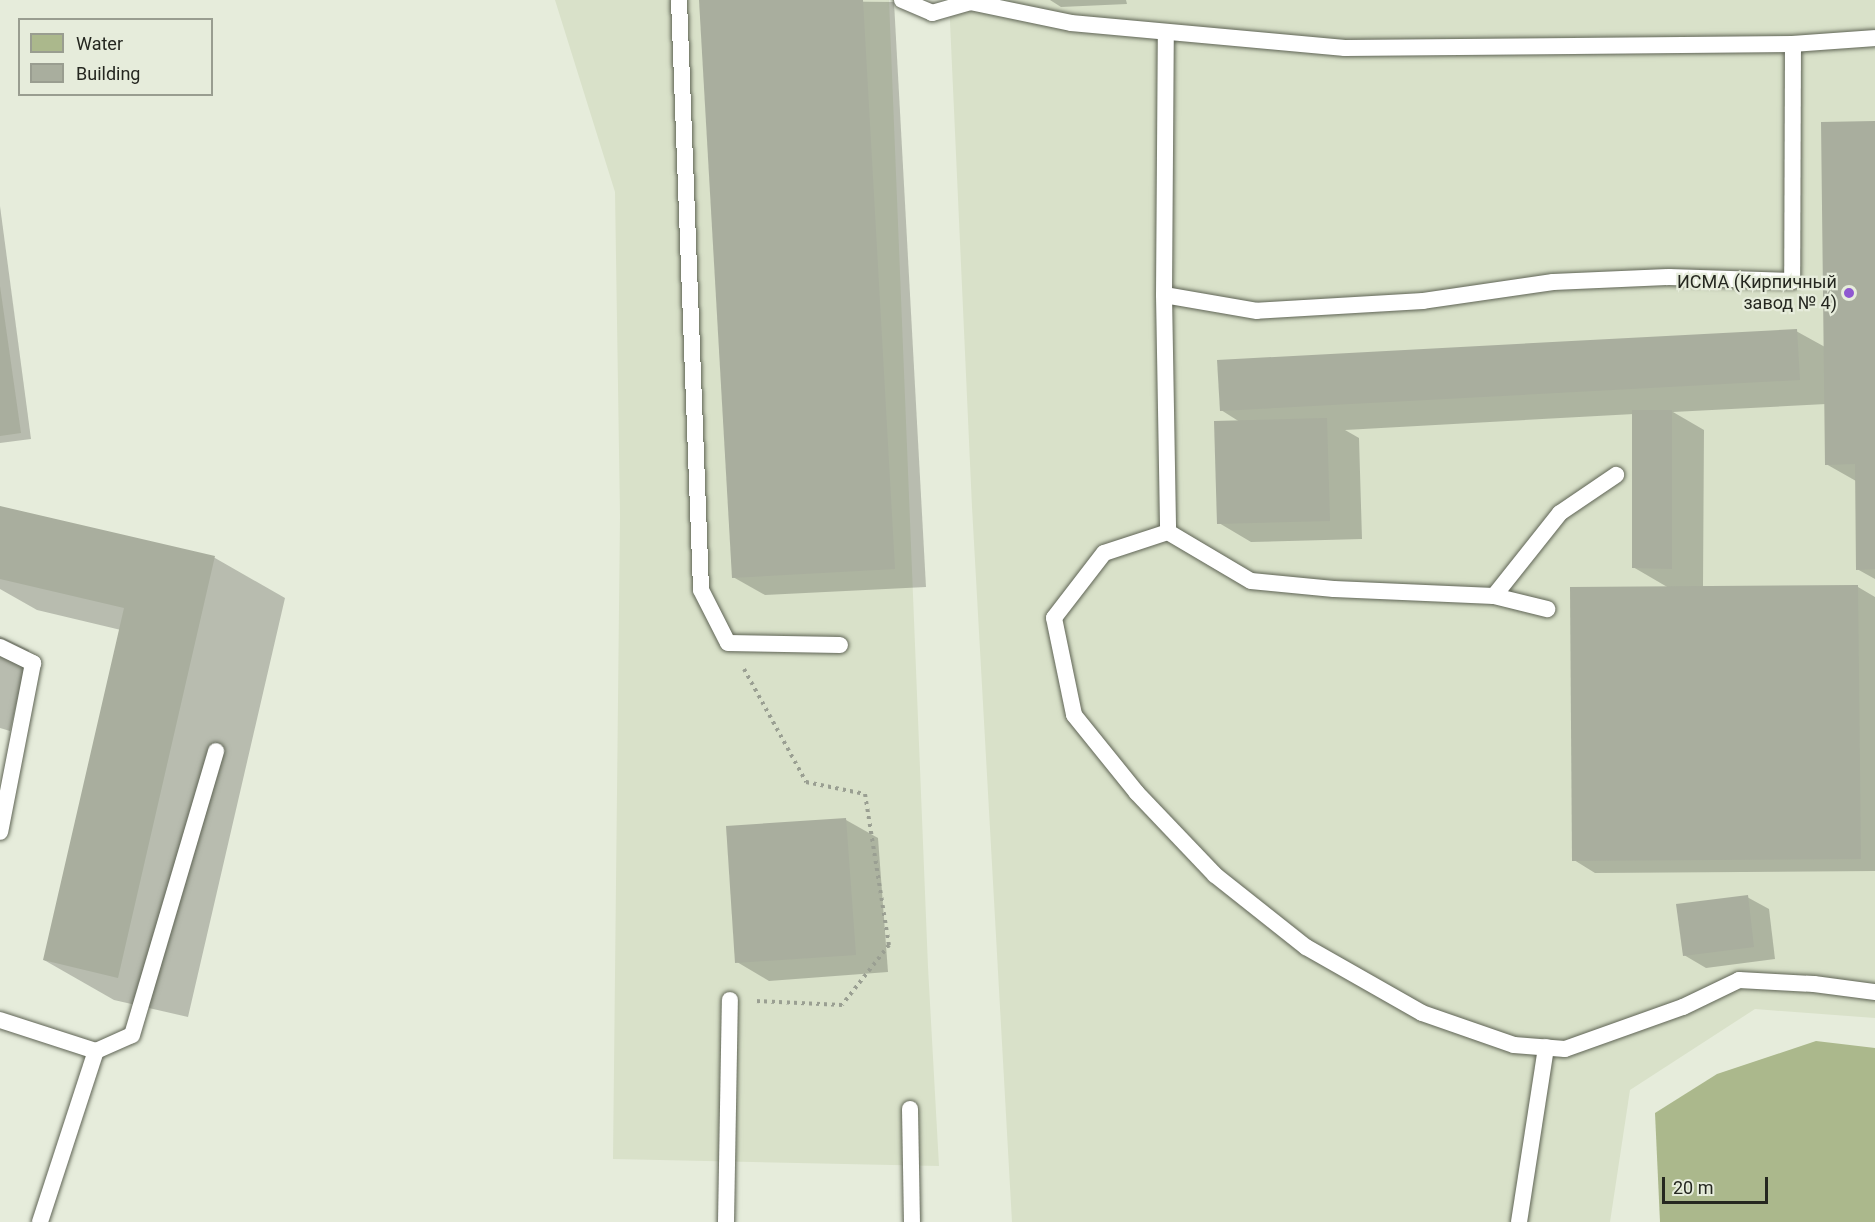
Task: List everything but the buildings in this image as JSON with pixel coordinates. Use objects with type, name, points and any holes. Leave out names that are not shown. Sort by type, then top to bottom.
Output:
[{"type":"lane","points":[[679,0],[701,590],[728,643],[840,645]]},
{"type":"lane","points":[[902,0],[933,13],[970,2],[1071,24],[1345,48],[1793,44],[1875,38]]},
{"type":"lane","points":[[1166,32],[1164,295],[1168,532]]},
{"type":"lane","points":[[1164,295],[1257,311],[1422,301],[1553,282],[1670,277],[1792,281],[1793,44]]},
{"type":"lane","points":[[1494,596],[1560,513],[1616,475]]},
{"type":"lane","points":[[1548,609],[1494,596],[1334,589],[1251,580],[1168,532],[1104,553],[1054,618],[1074,715],[1137,793],[1215,875],[1306,947],[1422,1012],[1514,1045],[1565,1049],[1683,1007],[1738,980],[1814,984],[1875,992]]},
{"type":"lane","points":[[0,647],[33,663],[0,832]]},
{"type":"lane","points":[[0,1020],[96,1051],[132,1035],[216,751]]},
{"type":"lane","points":[[726,1222],[730,1000]]},
{"type":"lane","points":[[1519,1222],[1546,1047]]},
{"type":"lane","points":[[40,1222],[96,1051]]},
{"type":"lane","points":[[910,1109],[912,1222]]},
{"type":"path","points":[[728,643],[760,694],[806,782],[865,795],[889,945],[842,1005],[730,1000]]},
{"type":"shaded area","points":[[555,0],[889,0],[928,967],[939,1166],[613,1159],[620,516],[615,192]]},
{"type":"shaded area","points":[[949,0],[1875,0],[1875,1018],[1755,1009],[1630,1090],[1610,1222],[1012,1222],[972,507]]},
{"type":"water","points":[[1816,1041],[1875,1048],[1875,1222],[1660,1222],[1655,1113],[1717,1074]]},
{"type":"place","name":"ИСМА (Кирпичный завод № 4)","points":[[1849,293]]}]
